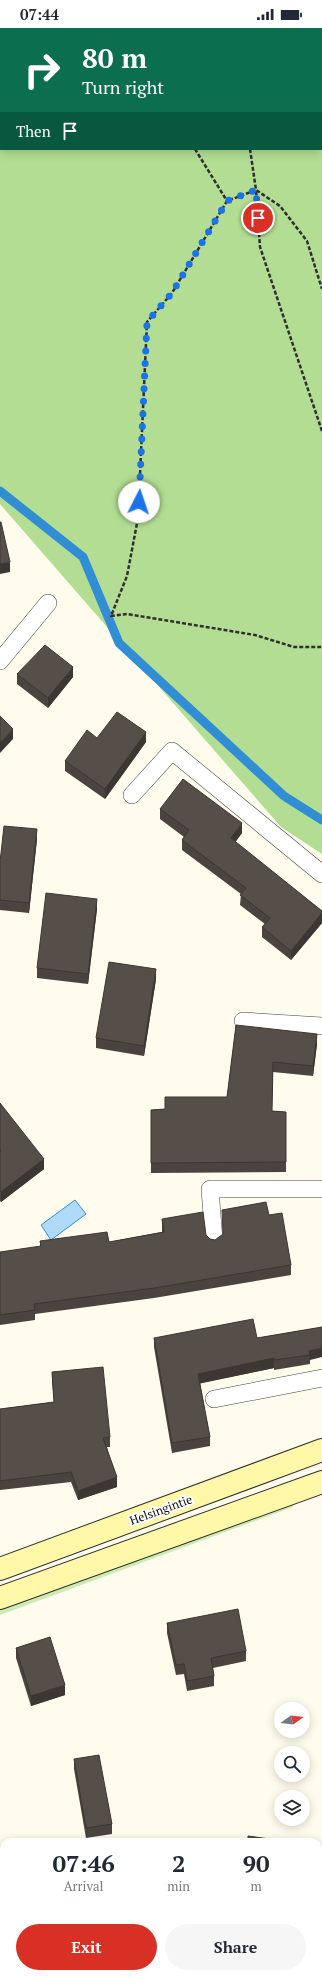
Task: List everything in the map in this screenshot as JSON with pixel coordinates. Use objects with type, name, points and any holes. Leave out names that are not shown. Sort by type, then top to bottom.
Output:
[{"type":"main road","name":"Helsingintie","points":[[0,1569],[322,1450]]},
{"type":"main road","points":[[0,1598],[322,1482]]},
{"type":"lane","points":[[0,661],[48,603]]},
{"type":"lane","points":[[132,795],[172,751],[322,874]]},
{"type":"lane","points":[[243,1021],[322,1026]]},
{"type":"lane","points":[[214,1240],[210,1190],[322,1189]]},
{"type":"lane","points":[[214,1399],[322,1378]]},
{"type":"path","points":[[196,150],[227,201]]},
{"type":"path","points":[[250,150],[256,190],[260,247],[322,431]]},
{"type":"path","points":[[256,190],[227,201],[172,293],[147,322],[138,518],[126,576],[111,616],[127,614],[255,636],[294,647],[322,647]]},
{"type":"path","points":[[256,190],[280,206],[307,240],[322,289]]},
{"type":"green space","points":[[0,150],[322,150],[322,854],[281,827],[0,504]]},
{"type":"green space","points":[[293,1502],[293,1507],[0,1615],[0,1608]]},
{"type":"water","points":[[75,1200],[86,1214],[51,1240],[41,1225]]},
{"type":"building","points":[[0,522],[10,562],[0,564]]},
{"type":"building","points":[[45,645],[73,667],[48,698],[17,674]]},
{"type":"building","points":[[117,712],[146,732],[105,789],[65,761],[87,730],[97,738]]},
{"type":"building","points":[[0,716],[13,729],[0,743]]},
{"type":"building","points":[[183,779],[242,823],[231,838],[322,911],[322,913],[291,951],[262,927],[270,918],[240,895],[246,888],[182,840],[189,830],[160,809]]},
{"type":"building","points":[[4,826],[37,829],[29,903],[0,900],[0,862]]},
{"type":"building","points":[[46,893],[97,899],[88,974],[37,968]]},
{"type":"building","points":[[109,962],[156,969],[144,1046],[96,1038]]},
{"type":"building","points":[[236,1025],[317,1034],[313,1066],[273,1062],[272,1111],[286,1112],[286,1162],[151,1163],[151,1110],[165,1109],[165,1097],[227,1097]]},
{"type":"building","points":[[0,1103],[44,1159],[1,1192],[0,1191]]},
{"type":"building","points":[[266,1202],[269,1215],[282,1213],[291,1265],[154,1288],[34,1304],[35,1310],[0,1315],[0,1252],[41,1246],[40,1241],[107,1232],[109,1242],[164,1232],[162,1219],[203,1212],[206,1235],[210,1239],[215,1240],[223,1234],[222,1210]]},
{"type":"building","points":[[253,1319],[257,1338],[322,1327],[322,1348],[309,1351],[310,1355],[274,1360],[274,1358],[198,1374],[210,1437],[172,1443],[154,1338]]},
{"type":"building","points":[[103,1367],[110,1437],[103,1438],[117,1477],[78,1491],[71,1472],[0,1481],[0,1409],[54,1402],[52,1372]]},
{"type":"building","points":[[238,1609],[246,1651],[211,1658],[214,1676],[187,1681],[184,1664],[176,1665],[167,1623]]},
{"type":"building","points":[[50,1637],[65,1685],[31,1696],[16,1648]]},
{"type":"building","points":[[99,1755],[112,1824],[86,1828],[74,1759]]},
{"type":"building","points":[[248,1836],[262,1838],[248,1838]]},
{"type":"waterway","points":[[0,491],[83,557],[119,643],[284,796],[322,820]]},
{"type":"route","points":[[139,502],[147,322],[172,293],[227,201],[256,190],[258,218]]}]
